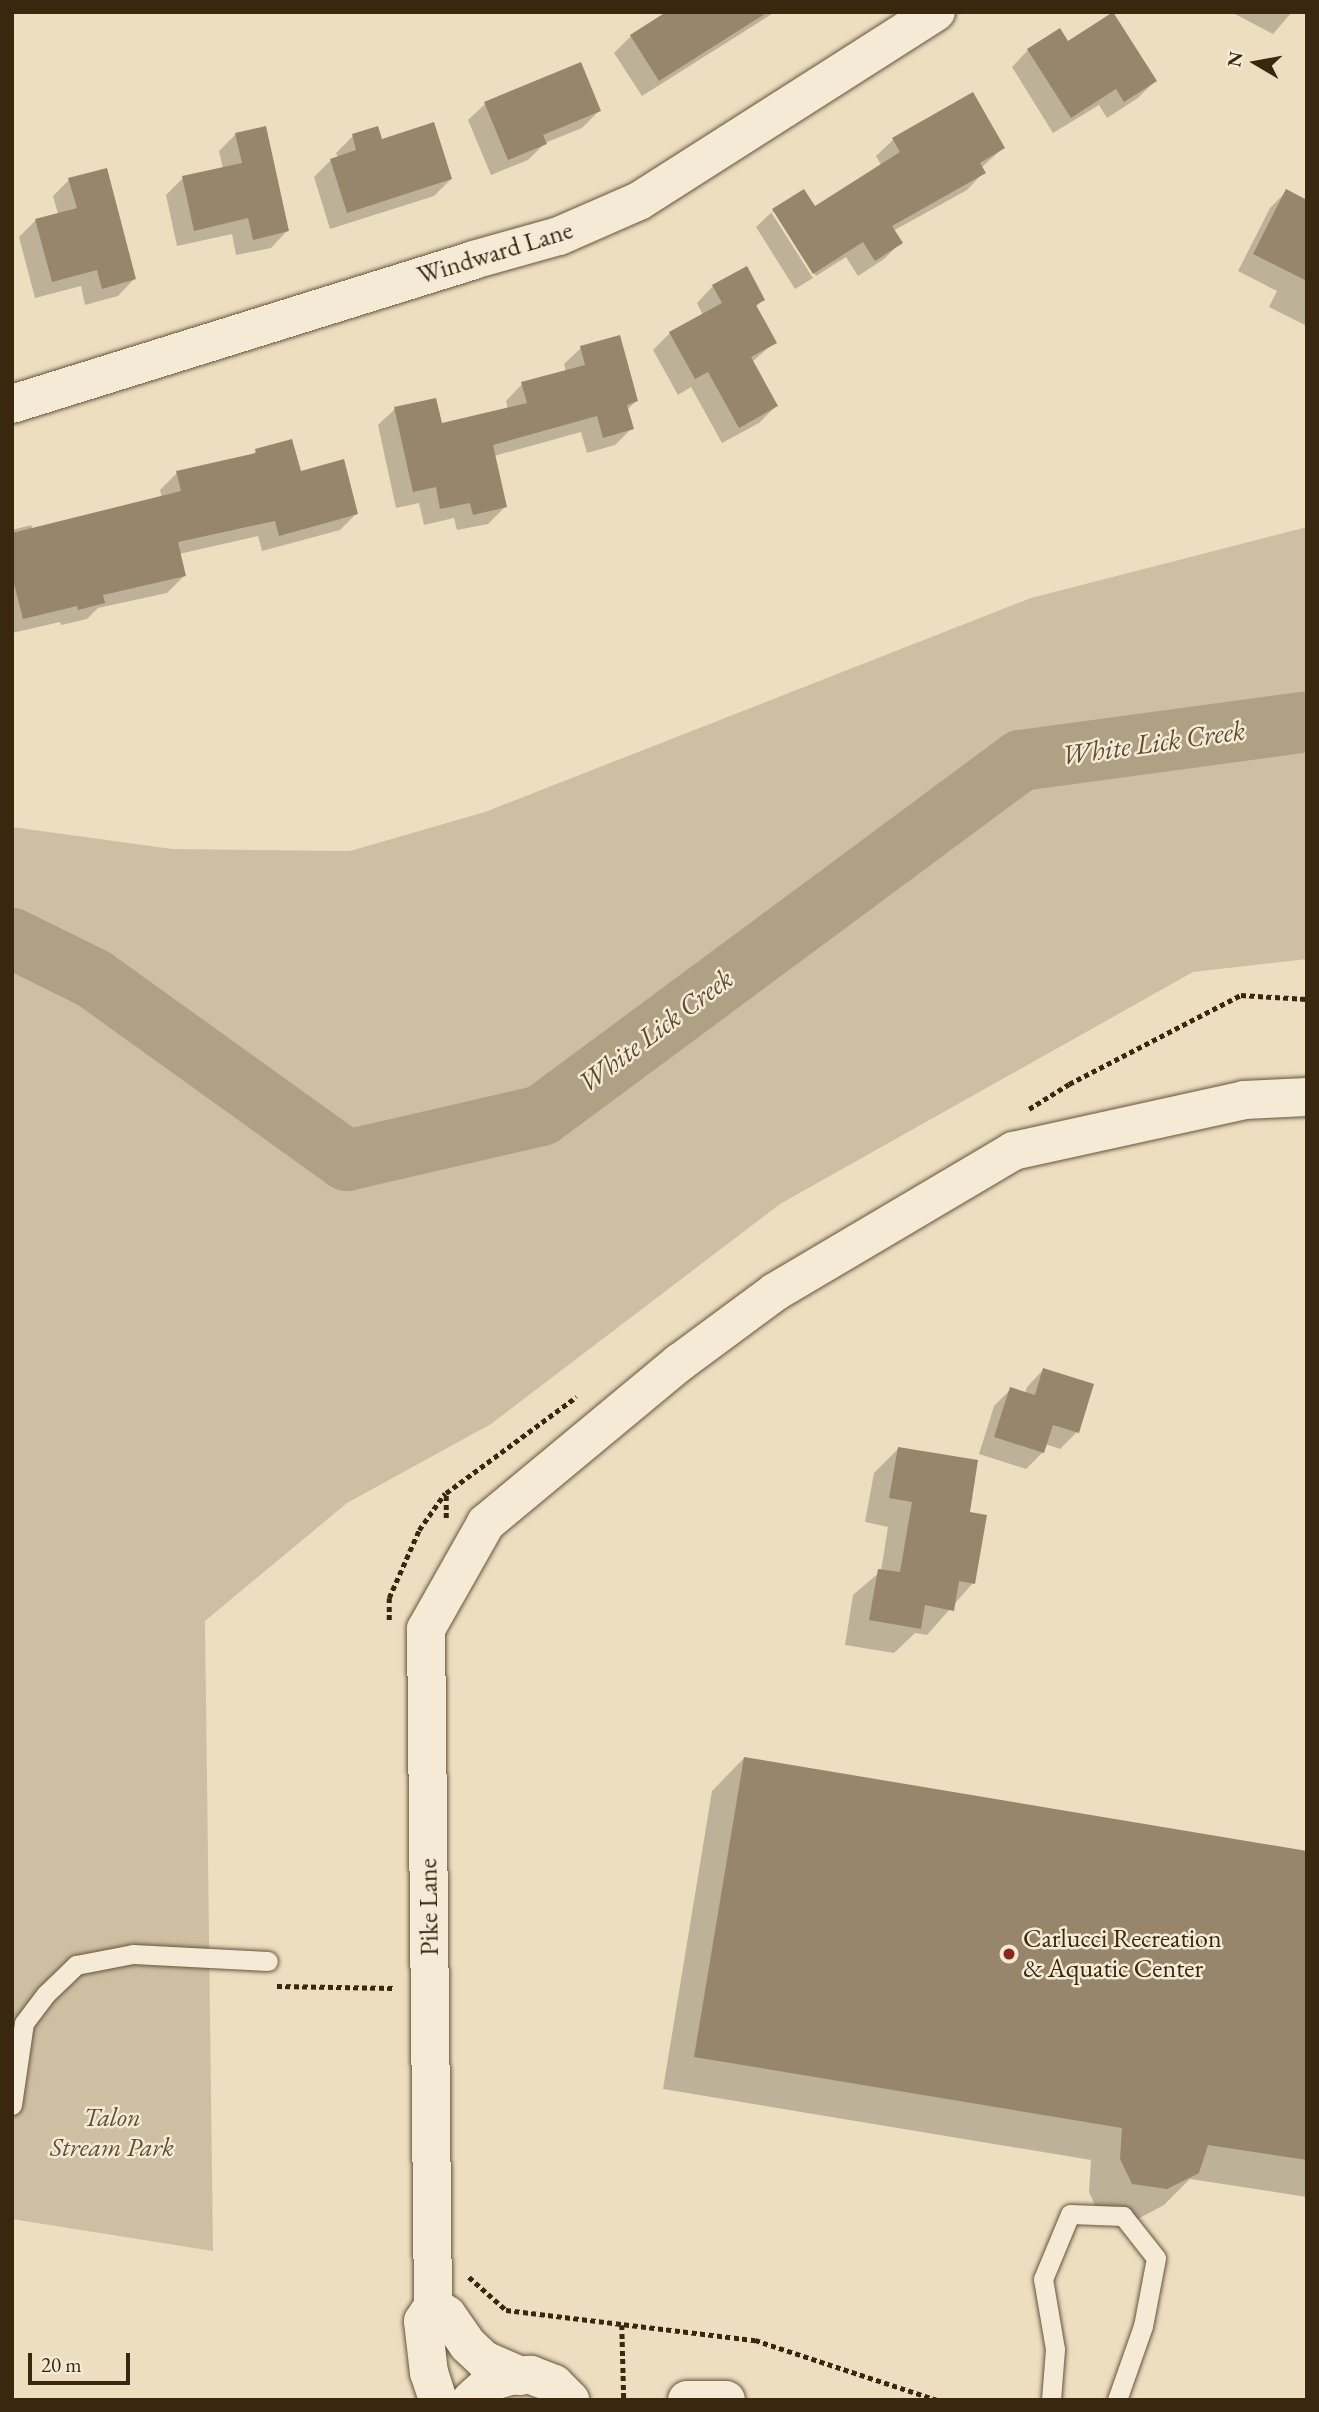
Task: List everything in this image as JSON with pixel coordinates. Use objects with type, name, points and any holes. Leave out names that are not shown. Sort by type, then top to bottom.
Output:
[{"type":"street","name":"Windward Lane","points":[[12,404],[460,264],[559,236],[639,201],[936,12]]},
{"type":"street","name":"Pike Lane","points":[[438,2400],[429,2373],[423,2321],[433,2306],[426,1629],[486,1523],[679,1363],[775,1292],[1013,1151],[1244,1100],[1307,1097]]},
{"type":"street","points":[[433,2306],[447,2315],[468,2344],[484,2360],[521,2376]]},
{"type":"street","points":[[471,2400],[491,2382],[531,2375],[571,2397]]},
{"type":"street","points":[[687,2400],[726,2400]]},
{"type":"lane","points":[[12,2105],[18,2022],[76,1965],[133,1954],[268,1961]]},
{"type":"lane","points":[[1051,2400],[1055,2349],[1043,2279],[1070,2214],[1123,2216],[1156,2258],[1143,2326],[1117,2400]]},
{"type":"path","points":[[389,1630],[389,1598],[419,1530],[446,1493]]},
{"type":"path","points":[[268,1986],[399,1988]]},
{"type":"path","points":[[463,2271],[506,2310],[755,2340],[938,2400]]},
{"type":"path","points":[[622,2325],[624,2400]]},
{"type":"green space","name":"Talon Stream Park","points":[[1307,527],[1307,959],[1193,972],[780,1204],[491,1424],[347,1503],[205,1621],[213,2251],[12,2219],[12,827],[172,849],[350,851],[485,812],[1031,598]]},
{"type":"building","points":[[666,12],[768,12],[659,81],[630,35]]},
{"type":"building","points":[[1113,12],[1157,81],[1124,102],[1116,89],[1071,118],[1027,49],[1060,28],[1068,41]]},
{"type":"building","points":[[581,62],[601,111],[543,135],[547,144],[508,160],[484,102]]},
{"type":"building","points":[[973,92],[1005,148],[980,163],[986,173],[892,226],[903,243],[875,261],[863,242],[813,274],[772,209],[804,189],[815,206],[900,152],[892,138]]},
{"type":"building","points":[[434,122],[452,179],[347,213],[330,159],[356,150],[352,134],[378,126],[382,139]]},
{"type":"building","points":[[266,126],[289,231],[253,240],[248,218],[194,231],[182,176],[242,163],[235,133]]},
{"type":"building","points":[[107,168],[136,279],[102,289],[97,270],[52,282],[35,219],[77,208],[68,178]]},
{"type":"building","points":[[1286,189],[1307,200],[1307,281],[1253,254]]},
{"type":"building","points":[[747,266],[765,300],[756,305],[777,343],[751,357],[778,406],[739,428],[708,372],[695,379],[669,332],[722,303],[712,285]]},
{"type":"building","points":[[620,335],[638,401],[627,405],[634,429],[603,438],[597,416],[493,445],[507,507],[473,515],[470,503],[440,509],[436,487],[413,492],[394,407],[436,398],[442,423],[527,403],[521,382],[585,365],[580,346]]},
{"type":"building","points":[[292,439],[301,471],[344,459],[358,514],[279,536],[275,521],[178,542],[186,576],[103,595],[105,603],[78,610],[77,606],[23,619],[12,576],[12,533],[181,491],[176,471],[256,453],[255,449]]},
{"type":"building","points":[[1043,1368],[1094,1384],[1079,1433],[1053,1425],[1044,1453],[994,1437],[1010,1387],[1035,1395]]},
{"type":"building","points":[[898,1447],[978,1460],[970,1512],[987,1515],[975,1584],[959,1581],[954,1611],[925,1605],[921,1629],[869,1620],[878,1569],[900,1572],[912,1502],[889,1498]]},
{"type":"building","name":"Carlucci Recreation & Aquatic Center","points":[[744,1757],[1307,1851],[1307,2160],[1208,2145],[1199,2173],[1167,2189],[1132,2184],[1120,2159],[1122,2128],[694,2057]]},
{"type":"waterway","name":"White Lick Creek","points":[[12,938],[93,978],[346,1160],[541,1115],[1020,760],[1307,721]]},
{"type":"place","name":"Carlucci Recreation & Aquatic Center","points":[[1009,1954]]}]
